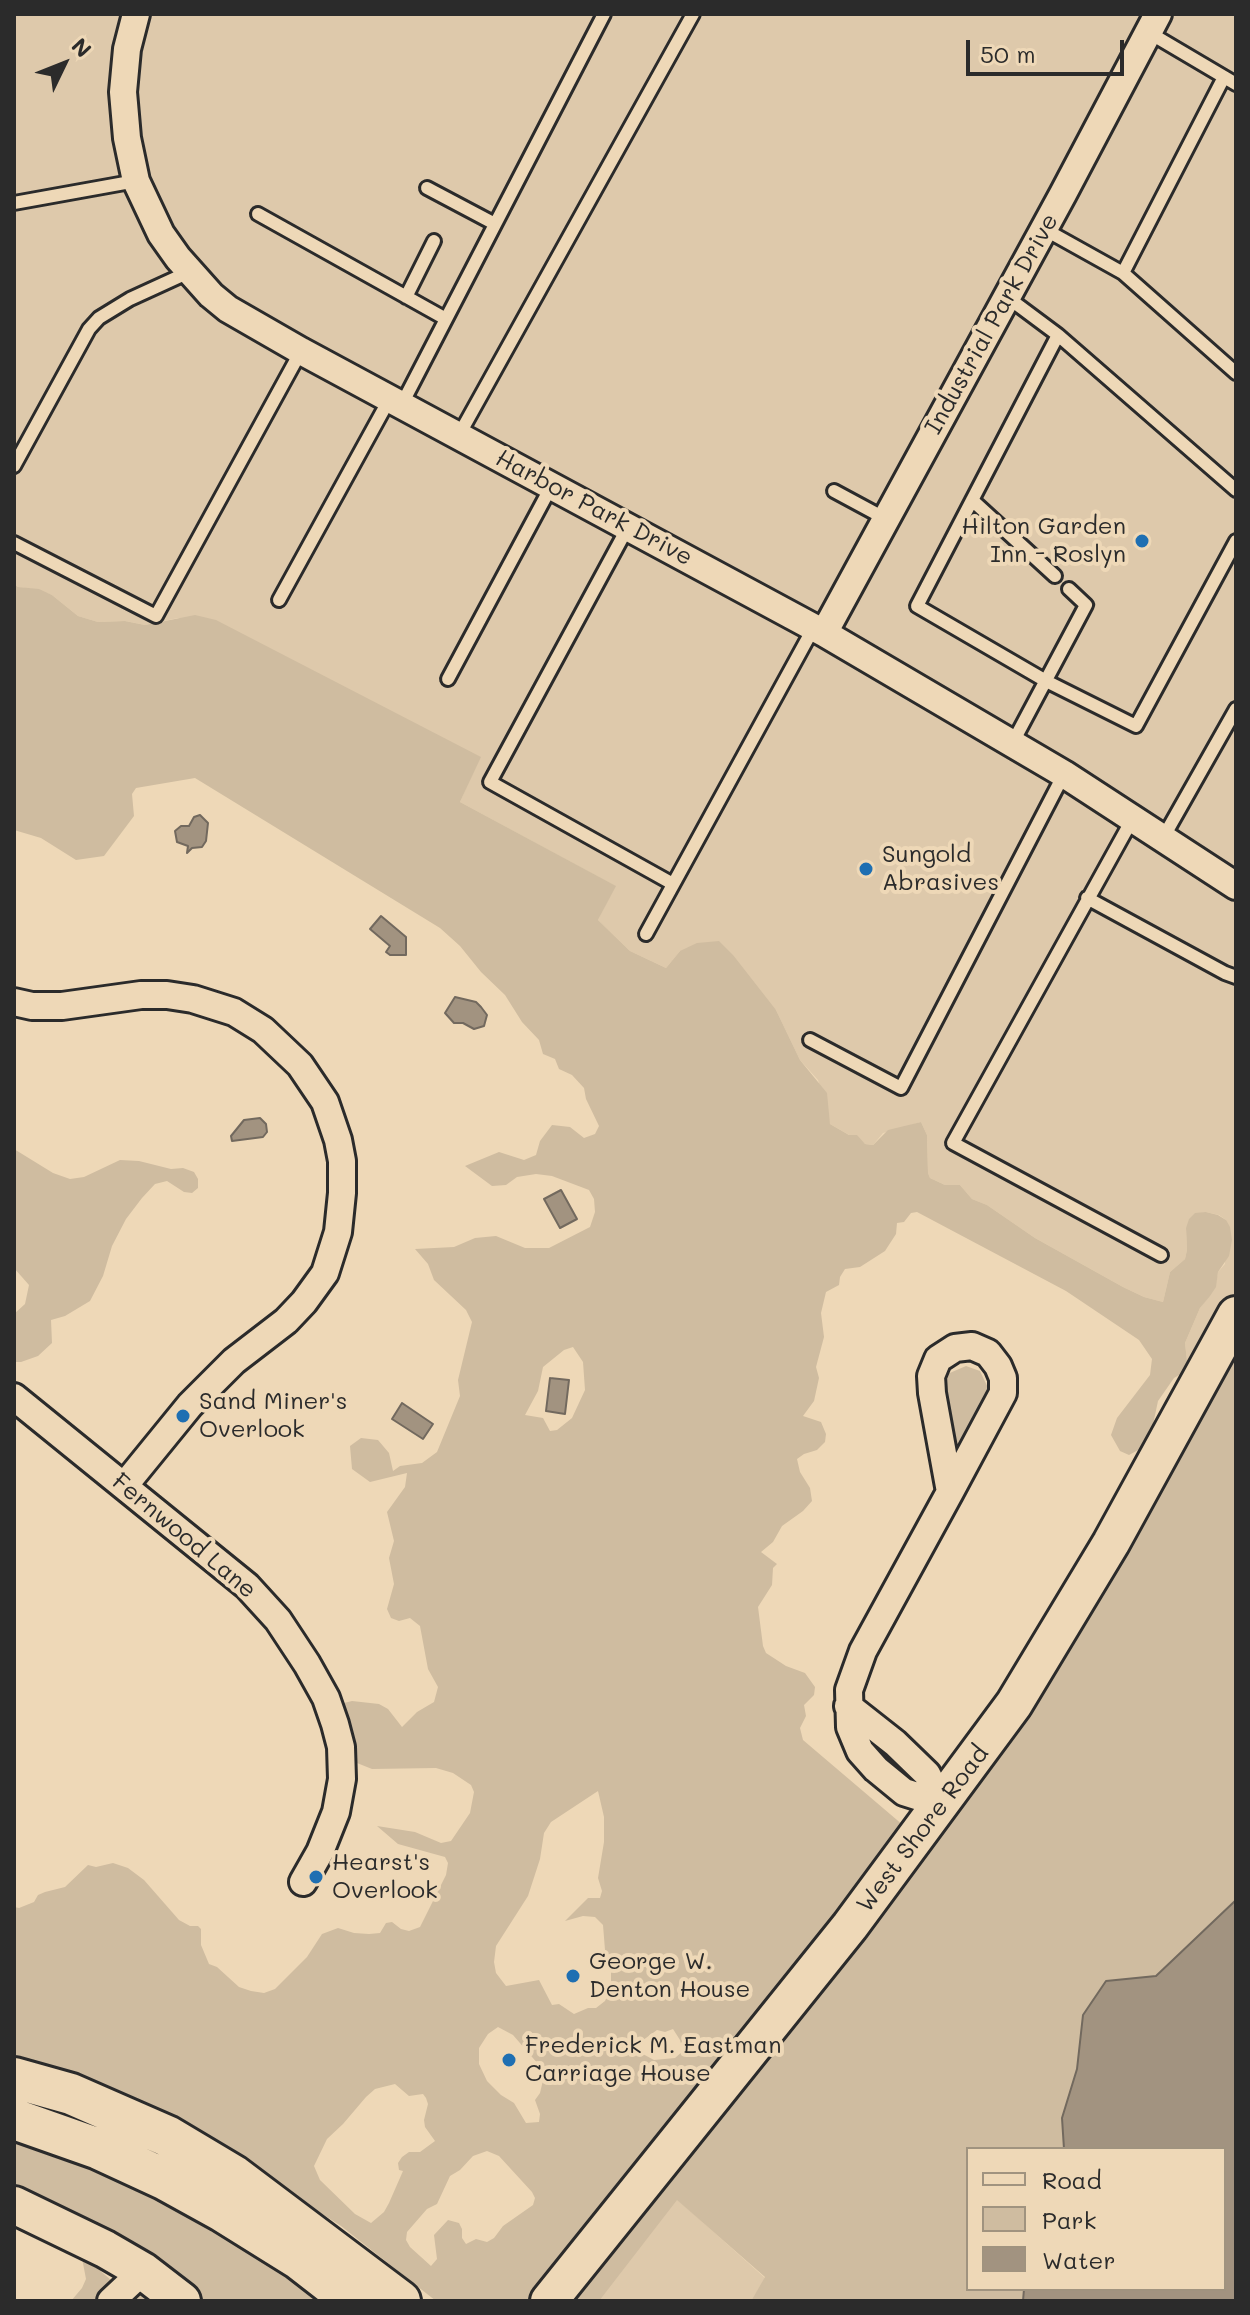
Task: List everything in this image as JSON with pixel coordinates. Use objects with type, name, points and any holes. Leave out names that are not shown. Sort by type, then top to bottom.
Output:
[{"type":"main road","name":"West Shore Road","points":[[549,2301],[850,1926],[942,1804],[1030,1677],[1111,1543],[1236,1315]]},
{"type":"main road","points":[[14,2078],[71,2094],[167,2136],[244,2184],[400,2301]]},
{"type":"main road","points":[[14,2119],[99,2149],[164,2179],[299,2259],[353,2301]]},
{"type":"main road","points":[[14,2205],[143,2271],[182,2301]]},
{"type":"street","name":"Harbor Park Drive","points":[[136,14],[127,49],[123,92],[127,138],[136,181],[161,234],[189,272],[228,309],[819,630],[1064,774],[1236,886]]},
{"type":"street","name":"Industrial Park Drive","points":[[819,630],[886,519],[1153,23]]},
{"type":"street","points":[[14,1002],[32,1006],[62,1006],[141,995],[167,995],[193,999],[234,1012],[263,1030],[300,1065],[325,1102],[338,1140],[343,1171],[342,1193],[338,1232],[325,1273],[286,1321],[234,1361],[199,1395],[124,1486]]},
{"type":"street","points":[[942,1804],[927,1774],[895,1743],[848,1706],[853,1675],[863,1651],[950,1492],[1003,1393],[1003,1378],[998,1366],[988,1353],[972,1346],[955,1348],[938,1359],[931,1376],[950,1492]]},
{"type":"street","name":"Fernwood Lane","points":[[15,1400],[230,1571],[261,1601],[298,1650],[326,1698],[338,1736],[342,1779],[336,1812],[320,1852],[303,1882]]},
{"type":"street","points":[[111,2301],[143,2271]]},
{"type":"lane","points":[[279,600],[446,319],[604,14]]},
{"type":"lane","points":[[459,435],[693,14]]},
{"type":"lane","points":[[1123,273],[1230,80],[1153,23]]},
{"type":"lane","points":[[14,203],[136,181]]},
{"type":"lane","points":[[427,188],[495,224]]},
{"type":"lane","points":[[258,214],[446,319]]},
{"type":"lane","points":[[1044,229],[1123,273],[1236,373]]},
{"type":"lane","points":[[406,297],[434,241]]},
{"type":"lane","points":[[14,466],[89,329],[99,318],[130,299],[189,272]]},
{"type":"lane","points":[[1007,297],[1058,335],[1236,490]]},
{"type":"lane","points":[[1058,335],[917,606],[1046,681],[1136,726],[1236,541]]},
{"type":"lane","points":[[14,543],[156,616],[301,351]]},
{"type":"lane","points":[[448,679],[552,485]]},
{"type":"lane","points":[[834,491],[886,519]]},
{"type":"lane","points":[[972,500],[1055,576]]},
{"type":"lane","points":[[628,527],[490,782],[673,884]]},
{"type":"lane","points":[[1012,744],[1086,605],[1069,589]]},
{"type":"lane","points":[[646,934],[819,630]]},
{"type":"lane","points":[[1163,838],[1236,709]]},
{"type":"lane","points":[[810,1040],[901,1088],[1064,774]]},
{"type":"lane","points":[[1133,818],[953,1143],[1161,1255]]},
{"type":"lane","points":[[1087,898],[1236,977]]},
{"type":"shaded area","points":[[14,14],[1236,14],[1236,1313],[1188,1370],[1185,1343],[1200,1308],[1215,1287],[1218,1272],[1225,1264],[1226,1220],[1219,1215],[1206,1212],[1186,1228],[1185,1259],[1170,1272],[1163,1302],[1123,1287],[972,1199],[960,1185],[945,1185],[930,1178],[927,1135],[921,1122],[883,1133],[873,1145],[865,1144],[830,1124],[818,1080],[800,1060],[776,1010],[680,951],[666,968],[630,951],[598,920],[615,886],[460,802],[480,757],[178,618],[145,625],[125,621],[98,622],[78,616],[52,595],[14,584]]},
{"type":"shaded area","points":[[650,2175],[765,2278],[751,2301],[549,2301]]},
{"type":"green space","points":[[14,584],[39,589],[52,595],[78,616],[98,622],[125,621],[145,625],[195,615],[216,620],[481,757],[460,802],[616,886],[598,920],[630,951],[666,968],[680,951],[697,943],[719,941],[776,1010],[800,1060],[827,1093],[830,1124],[849,1135],[857,1135],[865,1144],[873,1145],[888,1130],[921,1122],[927,1135],[930,1178],[945,1185],[960,1185],[972,1199],[987,1205],[1035,1238],[1123,1287],[1163,1302],[1170,1272],[1185,1259],[1189,1219],[1195,1213],[1206,1212],[1226,1220],[1232,1240],[1229,1256],[1218,1272],[1216,1287],[1200,1308],[1185,1343],[1188,1370],[1174,1378],[1158,1401],[1151,1434],[1140,1449],[1129,1455],[1120,1451],[1111,1435],[1117,1418],[1150,1375],[1152,1359],[1139,1340],[1066,1291],[917,1212],[911,1213],[904,1222],[897,1223],[896,1234],[885,1251],[860,1267],[845,1269],[839,1285],[826,1292],[821,1313],[824,1337],[816,1367],[819,1378],[814,1401],[803,1416],[821,1422],[826,1434],[825,1442],[817,1450],[797,1459],[800,1472],[810,1488],[812,1501],[782,1526],[773,1542],[761,1552],[777,1564],[773,1568],[772,1585],[758,1607],[766,1653],[786,1666],[805,1673],[815,1687],[814,1695],[804,1705],[806,1716],[800,1728],[803,1740],[917,1837],[1236,1313],[1236,2301],[751,2301],[765,2277],[677,2200],[599,2301],[436,2301],[341,2226],[276,2184],[14,2075],[14,1907],[19,1908],[34,1902],[38,1895],[65,1887],[88,1865],[96,1867],[113,1863],[128,1868],[144,1880],[179,1920],[201,1929],[201,1945],[209,1964],[217,1967],[239,1987],[251,1991],[264,1993],[275,1989],[307,1957],[322,1934],[338,1928],[354,1933],[380,1933],[386,1923],[392,1922],[409,1931],[420,1927],[446,1875],[448,1863],[445,1857],[398,1844],[377,1826],[415,1832],[441,1843],[451,1841],[470,1813],[474,1792],[471,1785],[453,1773],[436,1768],[372,1769],[357,1763],[346,1746],[339,1710],[344,1703],[379,1704],[388,1709],[402,1727],[417,1712],[434,1702],[438,1687],[428,1669],[420,1626],[410,1618],[399,1621],[391,1618],[387,1609],[394,1584],[389,1558],[394,1541],[387,1512],[405,1487],[407,1473],[370,1482],[352,1469],[350,1446],[361,1438],[378,1440],[389,1453],[393,1471],[400,1466],[422,1463],[437,1452],[460,1396],[458,1380],[472,1322],[466,1310],[434,1280],[428,1264],[415,1249],[454,1247],[475,1238],[496,1236],[525,1248],[549,1248],[590,1227],[595,1212],[594,1199],[589,1190],[552,1176],[536,1174],[517,1177],[506,1185],[492,1186],[465,1166],[499,1152],[524,1160],[536,1155],[540,1141],[552,1125],[570,1127],[584,1138],[595,1134],[599,1126],[584,1088],[572,1075],[559,1069],[555,1059],[543,1054],[539,1040],[522,1022],[505,995],[440,928],[195,778],[136,788],[132,794],[134,816],[104,856],[76,860],[41,838],[14,830]],"holes":[[[573,1347],[583,1362],[585,1390],[572,1418],[557,1430],[550,1431],[543,1418],[525,1415],[538,1391],[543,1367],[564,1350]],[[598,1791],[604,1817],[604,1842],[598,1878],[602,1891],[600,1898],[588,1898],[565,1921],[583,1916],[595,1917],[603,1925],[605,1950],[611,1958],[611,1988],[605,2001],[596,2008],[574,2014],[559,2004],[552,2005],[539,1980],[506,1986],[496,1973],[494,1962],[496,1946],[528,1896],[540,1859],[544,1833],[551,1822]],[[498,2027],[513,2035],[545,2072],[535,2100],[540,2114],[539,2122],[526,2123],[514,2103],[487,2081],[479,2064],[479,2048],[488,2034]],[[673,2029],[680,2040],[683,2051],[675,2058],[654,2060],[628,2046],[639,2043],[657,2030],[665,2032]],[[395,2084],[409,2096],[423,2094],[428,2104],[425,2127],[435,2141],[420,2152],[409,2152],[402,2157],[398,2163],[399,2170],[403,2171],[389,2203],[371,2223],[355,2214],[320,2180],[314,2166],[327,2139],[375,2089]],[[487,2151],[499,2156],[532,2192],[535,2198],[533,2205],[503,2226],[487,2242],[476,2239],[466,2244],[459,2223],[448,2220],[434,2235],[437,2259],[431,2266],[410,2247],[406,2240],[407,2232],[427,2209],[437,2204],[450,2176],[473,2156]]]},
{"type":"green space","points":[[14,1149],[53,1173],[70,1179],[84,1177],[120,1160],[171,1169],[183,1168],[194,1172],[198,1179],[198,1188],[192,1193],[184,1192],[167,1181],[155,1184],[126,1219],[90,1301],[65,1316],[51,1320],[52,1343],[38,1356],[21,1362],[14,1362],[14,1314],[25,1304],[29,1285],[14,1268]]},
{"type":"green space","points":[[966,1366],[980,1371],[989,1390],[988,1400],[950,1472],[942,1386],[945,1375]]},
{"type":"green space","points":[[870,1736],[913,1773],[914,1781],[905,1780],[887,1766],[870,1743]]},
{"type":"green space","points":[[14,2119],[353,2301],[182,2301],[14,2205]]},
{"type":"green space","points":[[82,2258],[119,2287],[142,2291],[167,2301],[71,2301],[86,2279]]},
{"type":"water","points":[[200,815],[208,823],[206,841],[202,847],[192,848],[187,853],[188,846],[177,842],[175,831],[181,826],[189,826],[194,817]]},
{"type":"water","points":[[381,916],[406,937],[406,955],[390,955],[386,952],[390,946],[370,929]]},
{"type":"water","points":[[455,997],[476,1002],[481,1007],[487,1015],[484,1026],[474,1029],[463,1023],[454,1023],[445,1013]]},
{"type":"water","points":[[260,1118],[266,1124],[267,1132],[263,1137],[232,1141],[231,1136],[244,1120]]},
{"type":"water","points":[[561,1190],[577,1219],[560,1228],[544,1199]]},
{"type":"water","points":[[550,1378],[569,1380],[565,1414],[546,1411]]},
{"type":"water","points":[[402,1403],[433,1424],[423,1439],[392,1419]]},
{"type":"water","points":[[1236,1900],[1236,2301],[1023,2301],[1024,2291],[1226,2291],[1226,2147],[1064,2147],[1062,2118],[1077,2069],[1083,2015],[1106,1981],[1156,1976]]},
{"type":"place","name":"Hilton Garden Inn - Roslyn","points":[[1142,541]]},
{"type":"place","name":"Sungold Abrasives","points":[[866,869]]},
{"type":"place","name":"Sand Miner's Overlook","points":[[183,1416]]},
{"type":"place","name":"Hearst's Overlook","points":[[316,1877]]},
{"type":"place","name":"George W. Denton House","points":[[573,1976]]},
{"type":"place","name":"Frederick M. Eastman Carriage House","points":[[509,2060]]}]
